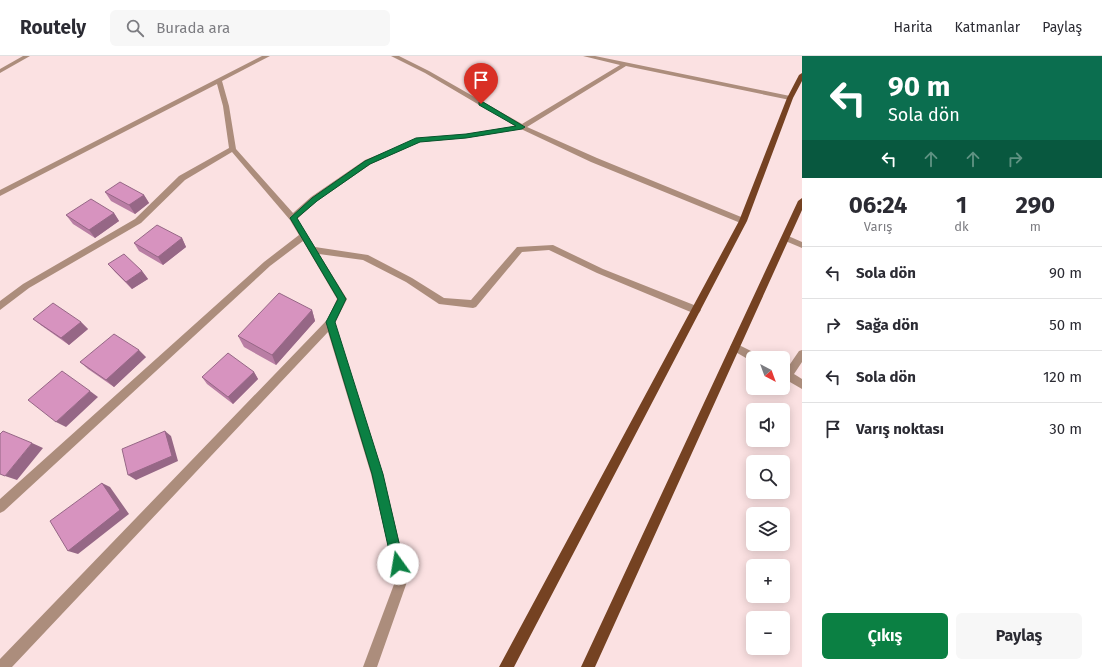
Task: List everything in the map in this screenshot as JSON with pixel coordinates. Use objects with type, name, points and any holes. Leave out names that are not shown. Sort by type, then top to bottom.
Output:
[{"type":"main road","points":[[506,667],[743,221],[790,98],[802,74]]},
{"type":"main road","points":[[588,667],[786,238],[802,200]]},
{"type":"street","points":[[0,71],[27,56]]},
{"type":"street","points":[[0,193],[267,56]]},
{"type":"street","points":[[394,56],[427,72],[522,127],[594,160],[743,221]]},
{"type":"street","points":[[586,56],[790,98]]},
{"type":"street","points":[[293,218],[314,199],[368,162],[419,140],[466,136],[522,127],[625,64]]},
{"type":"street","points":[[2,667],[330,322],[342,299],[293,218],[233,149],[226,106],[219,81]]},
{"type":"street","points":[[0,306],[26,286],[138,222],[182,178],[233,149]]},
{"type":"street","points":[[0,507],[267,264],[304,236]]},
{"type":"street","points":[[786,238],[802,245]]},
{"type":"street","points":[[312,250],[365,257],[409,280],[442,301],[473,304],[520,249],[550,247],[600,271],[696,310]]},
{"type":"street","points":[[330,322],[378,474],[402,579],[370,667]]},
{"type":"street","points":[[735,347],[746,353]]},
{"type":"street","points":[[790,368],[802,354]]},
{"type":"street","points":[[790,377],[802,384]]},
{"type":"building","points":[[120,182],[144,195],[129,205],[105,192]]},
{"type":"building","points":[[91,199],[114,213],[89,230],[66,215]]},
{"type":"building","points":[[157,225],[182,238],[158,257],[134,243]]},
{"type":"building","points":[[124,254],[142,271],[126,282],[108,264]]},
{"type":"building","points":[[279,293],[312,310],[272,355],[238,336]]},
{"type":"building","points":[[53,303],[81,322],[61,338],[33,319]]},
{"type":"building","points":[[114,334],[139,350],[106,380],[80,362]]},
{"type":"building","points":[[228,353],[254,372],[228,397],[202,377]]},
{"type":"building","points":[[62,371],[90,391],[56,422],[28,400]]},
{"type":"building","points":[[3,431],[32,443],[5,476],[0,474],[0,434]]},
{"type":"building","points":[[165,431],[172,456],[128,475],[122,449]]},
{"type":"building","points":[[102,483],[120,510],[68,551],[50,521]]},
{"type":"route","points":[[398,564],[378,474],[330,322],[342,299],[293,218],[314,199],[368,162],[419,140],[466,136],[522,127],[481,104]]}]
